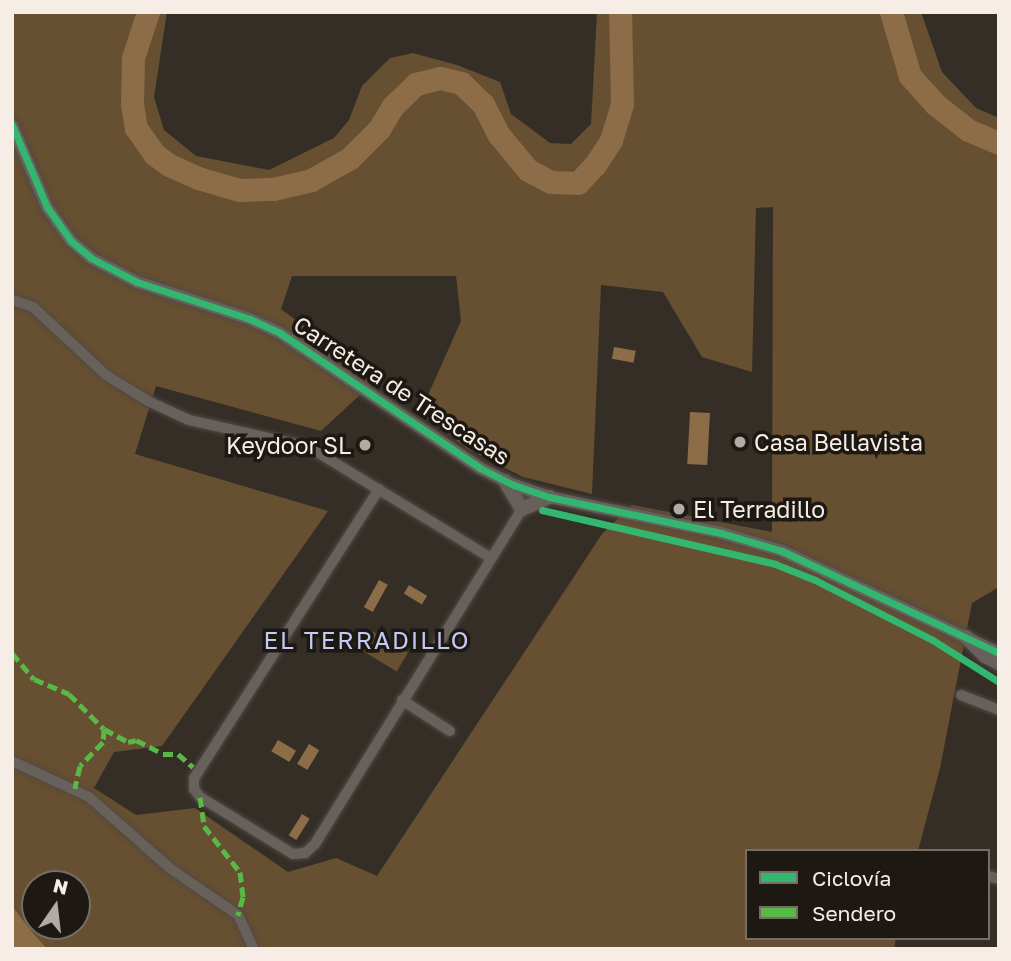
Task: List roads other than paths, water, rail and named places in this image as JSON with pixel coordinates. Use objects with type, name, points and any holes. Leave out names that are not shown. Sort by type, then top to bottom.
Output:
[{"type":"main road","points":[[505,481],[522,509],[549,497]]},
{"type":"main road","points":[[966,637],[985,656],[999,663]]},
{"type":"street","name":"Carretera de Trescasas","points":[[12,125],[47,207],[71,241],[91,258],[137,282],[250,319],[280,332],[441,444],[505,481],[549,497],[760,543],[814,564],[999,653]]},
{"type":"street","points":[[12,300],[33,307],[106,375],[148,401],[189,420],[309,447],[491,558]]},
{"type":"street","points":[[379,489],[194,780],[194,789],[200,797],[287,852],[305,853],[315,844],[522,509]]},
{"type":"street","points":[[961,695],[999,710]]},
{"type":"street","points":[[402,700],[450,732]]},
{"type":"street","points":[[12,761],[89,797],[152,849],[171,869],[238,915],[254,949]]},
{"type":"waterway","points":[[148,12],[133,58],[132,104],[136,128],[154,154],[169,165],[198,178],[239,190],[273,189],[311,180],[350,158],[379,129],[393,106],[416,84],[440,78],[461,83],[483,104],[499,135],[528,170],[551,182],[578,183],[595,165],[611,140],[622,104],[620,12]]},
{"type":"waterway","points":[[891,12],[910,76],[935,104],[968,130],[999,143]]},
{"type":"place","name":"Casa Bellavista","points":[[740,442]]},
{"type":"place","name":"Keydoor SL","points":[[365,445]]},
{"type":"place","name":"El Terradillo","points":[[679,509]]},
{"type":"district","name":"EL TERRADILLO","points":[[367,640]]}]
